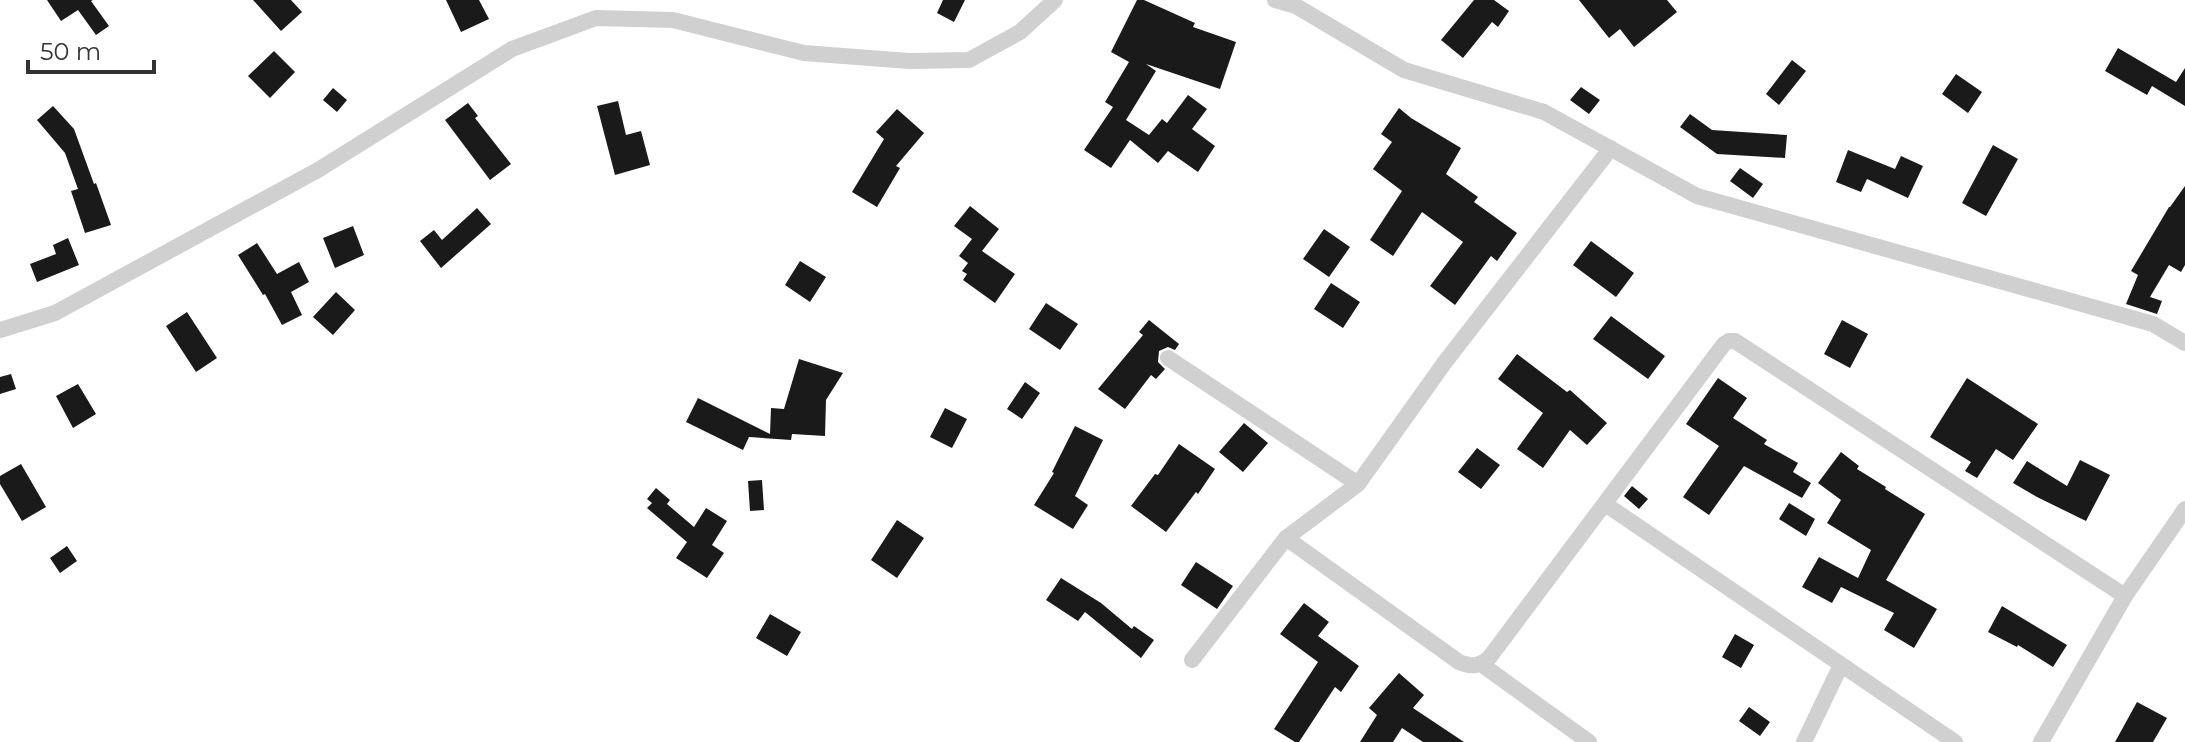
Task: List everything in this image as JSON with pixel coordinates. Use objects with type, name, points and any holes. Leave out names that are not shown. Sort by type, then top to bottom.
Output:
[{"type":"street","points":[[0,330],[55,313],[304,178],[512,49],[596,18],[673,20],[804,53],[909,61],[969,60],[1020,32],[1055,0]]},
{"type":"street","points":[[1275,0],[1296,6],[1404,70],[1544,112],[1697,196],[2153,324],[2185,343]]},
{"type":"street","points":[[1192,660],[1286,538],[1358,484],[1445,362],[1611,148]]},
{"type":"street","points":[[1286,538],[1459,662],[1471,667],[1481,664],[1489,658],[1724,344],[1735,341],[2125,596]]},
{"type":"street","points":[[1168,358],[1358,484]]},
{"type":"street","points":[[1605,504],[1955,742]]},
{"type":"street","points":[[2041,742],[2125,596],[2185,509]]},
{"type":"street","points":[[1481,664],[1589,742]]},
{"type":"street","points":[[1804,742],[1841,665]]},
{"type":"building","points":[[47,0],[93,0],[109,26],[96,35],[78,10],[61,21]]},
{"type":"building","points":[[253,0],[291,0],[302,12],[281,31]]},
{"type":"building","points":[[446,0],[479,0],[489,19],[461,32]]},
{"type":"building","points":[[943,0],[965,0],[954,22],[937,13]]},
{"type":"building","points":[[1137,0],[1144,0],[1195,23],[1193,27],[1236,42],[1220,89],[1146,64],[1156,71],[1126,120],[1149,135],[1162,119],[1167,123],[1188,95],[1207,109],[1192,129],[1215,146],[1198,172],[1168,151],[1158,163],[1130,140],[1111,168],[1084,150],[1113,107],[1105,102],[1129,62],[1111,52]]},
{"type":"building","points":[[1474,0],[1494,0],[1509,11],[1498,27],[1492,22],[1463,58],[1441,40]]},
{"type":"building","points":[[1579,0],[1667,0],[1677,12],[1634,47],[1620,29],[1609,38]]},
{"type":"building","points":[[2118,48],[2176,82],[2185,68],[2185,106],[2152,86],[2147,95],[2105,71]]},
{"type":"building","points":[[274,51],[295,72],[270,98],[248,76]]},
{"type":"building","points":[[1792,60],[1806,71],[1779,105],[1766,94]]},
{"type":"building","points":[[1956,74],[1982,92],[1968,113],[1942,94]]},
{"type":"building","points":[[1581,87],[1600,100],[1589,114],[1570,100]]},
{"type":"building","points":[[333,88],[347,100],[337,112],[323,100]]},
{"type":"building","points":[[618,101],[626,135],[641,131],[650,165],[615,175],[597,106]]},
{"type":"building","points":[[468,103],[478,116],[475,118],[511,164],[490,180],[445,120]]},
{"type":"building","points":[[53,106],[74,129],[111,225],[85,233],[71,191],[78,189],[65,153],[37,120]]},
{"type":"building","points":[[1399,108],[1461,148],[1446,174],[1478,197],[1474,202],[1517,233],[1497,261],[1491,256],[1455,305],[1430,286],[1463,242],[1422,212],[1393,256],[1370,240],[1402,191],[1373,169],[1392,142],[1381,134]]},
{"type":"building","points":[[897,109],[924,133],[896,166],[900,168],[877,207],[852,192],[884,139],[876,132]]},
{"type":"building","points":[[1690,114],[1712,130],[1787,135],[1785,158],[1717,154],[1680,127]]},
{"type":"building","points":[[1993,145],[2018,159],[1986,216],[1962,203]]},
{"type":"building","points":[[1848,150],[1895,169],[1901,156],[1923,166],[1908,198],[1867,179],[1861,192],[1836,182]]},
{"type":"building","points":[[1740,168],[1763,184],[1753,198],[1730,181]]},
{"type":"building","points":[[2185,186],[2185,265],[2181,272],[2169,265],[2150,297],[2162,301],[2157,314],[2126,304],[2138,275],[2131,271]]},
{"type":"building","points":[[970,206],[999,229],[982,251],[1015,274],[995,303],[963,280],[967,274],[962,271],[968,263],[959,256],[972,239],[954,226]]},
{"type":"building","points":[[477,208],[491,224],[441,268],[420,241],[434,230],[442,240]]},
{"type":"building","points":[[353,226],[364,255],[335,268],[323,238]]},
{"type":"building","points":[[1324,229],[1350,247],[1329,277],[1303,259]]},
{"type":"building","points":[[68,238],[79,265],[37,282],[30,264],[56,254],[53,245]]},
{"type":"building","points":[[1591,241],[1634,273],[1616,297],[1573,265]]},
{"type":"building","points":[[257,243],[277,274],[299,262],[309,282],[291,292],[302,315],[282,325],[238,255]]},
{"type":"building","points":[[800,261],[826,277],[810,302],[785,285]]},
{"type":"building","points":[[1331,283],[1360,302],[1343,328],[1314,309]]},
{"type":"building","points":[[336,292],[355,310],[333,335],[313,317]]},
{"type":"building","points":[[1046,303],[1078,324],[1060,350],[1029,329]]},
{"type":"building","points":[[187,312],[217,358],[196,372],[166,326]]},
{"type":"building","points":[[1611,316],[1665,356],[1648,379],[1593,339]]},
{"type":"building","points":[[1149,320],[1179,344],[1175,350],[1168,347],[1159,351],[1158,362],[1165,369],[1156,379],[1151,375],[1125,409],[1098,389],[1143,335],[1139,332]]},
{"type":"building","points":[[1842,320],[1868,334],[1850,368],[1824,354]]},
{"type":"building","points":[[1517,354],[1567,392],[1570,390],[1607,423],[1587,445],[1570,430],[1543,468],[1517,449],[1543,413],[1498,379]]},
{"type":"building","points":[[799,359],[843,373],[826,400],[825,436],[792,434],[791,440],[749,437],[743,450],[686,422],[698,398],[770,434],[771,408],[784,409]]},
{"type":"building","points":[[11,374],[16,389],[0,394],[0,377]]},
{"type":"building","points":[[1718,378],[1747,398],[1733,418],[1767,440],[1764,444],[1798,463],[1793,472],[1811,483],[1802,498],[1744,466],[1709,515],[1683,497],[1719,446],[1686,424]]},
{"type":"building","points":[[1967,378],[2038,424],[2013,460],[1996,449],[1977,478],[1965,471],[1971,462],[1930,437]]},
{"type":"building","points":[[1025,382],[1040,393],[1022,419],[1007,409]]},
{"type":"building","points":[[78,384],[96,414],[73,428],[56,396]]},
{"type":"building","points":[[945,408],[967,419],[952,448],[930,437]]},
{"type":"building","points":[[1244,423],[1268,443],[1243,472],[1219,452]]},
{"type":"building","points":[[1075,426],[1103,440],[1075,496],[1088,505],[1073,529],[1034,505],[1054,473]]},
{"type":"building","points":[[1179,444],[1215,469],[1166,532],[1131,506]]},
{"type":"building","points":[[1477,448],[1500,465],[1481,489],[1458,472]]},
{"type":"building","points":[[1841,452],[1859,466],[1857,469],[1925,514],[1886,580],[1937,609],[1914,648],[1884,630],[1894,613],[1841,587],[1832,603],[1802,587],[1819,557],[1858,578],[1871,550],[1827,523],[1841,500],[1818,483]]},
{"type":"building","points":[[2080,460],[2110,475],[2086,521],[2013,483],[2027,461],[2067,486]]},
{"type":"building","points":[[21,464],[46,507],[22,521],[0,484],[0,476]]},
{"type":"building","points":[[762,480],[764,510],[750,511],[748,481]]},
{"type":"building","points":[[1632,486],[1648,499],[1639,509],[1624,496]]},
{"type":"building","points":[[656,488],[670,500],[667,504],[694,527],[706,508],[727,521],[712,545],[724,553],[707,578],[676,558],[687,542],[647,508],[652,503],[647,499]]},
{"type":"building","points":[[1789,503],[1815,519],[1806,536],[1779,519]]},
{"type":"building","points":[[897,520],[924,538],[897,578],[871,560]]},
{"type":"building","points":[[67,546],[77,561],[60,573],[50,558]]},
{"type":"building","points":[[1196,562],[1233,586],[1217,609],[1181,585]]},
{"type":"building","points":[[1061,578],[1101,603],[1132,629],[1134,626],[1154,640],[1141,658],[1085,612],[1078,621],[1046,600]]},
{"type":"building","points":[[1304,603],[1329,622],[1318,636],[1359,666],[1341,692],[1335,687],[1299,742],[1295,742],[1274,729],[1318,662],[1280,634]]},
{"type":"building","points":[[2002,606],[2067,645],[2053,667],[2018,645],[1988,632]]},
{"type":"building","points":[[770,614],[801,632],[787,656],[756,638]]},
{"type":"building","points":[[1735,634],[1754,645],[1741,668],[1722,657]]},
{"type":"building","points":[[1399,673],[1424,695],[1413,708],[1464,742],[1423,742],[1402,728],[1393,742],[1360,742],[1377,715],[1369,708]]},
{"type":"building","points":[[2137,702],[2167,718],[2153,742],[2115,742]]},
{"type":"building","points":[[1749,707],[1770,722],[1760,736],[1739,721]]}]
